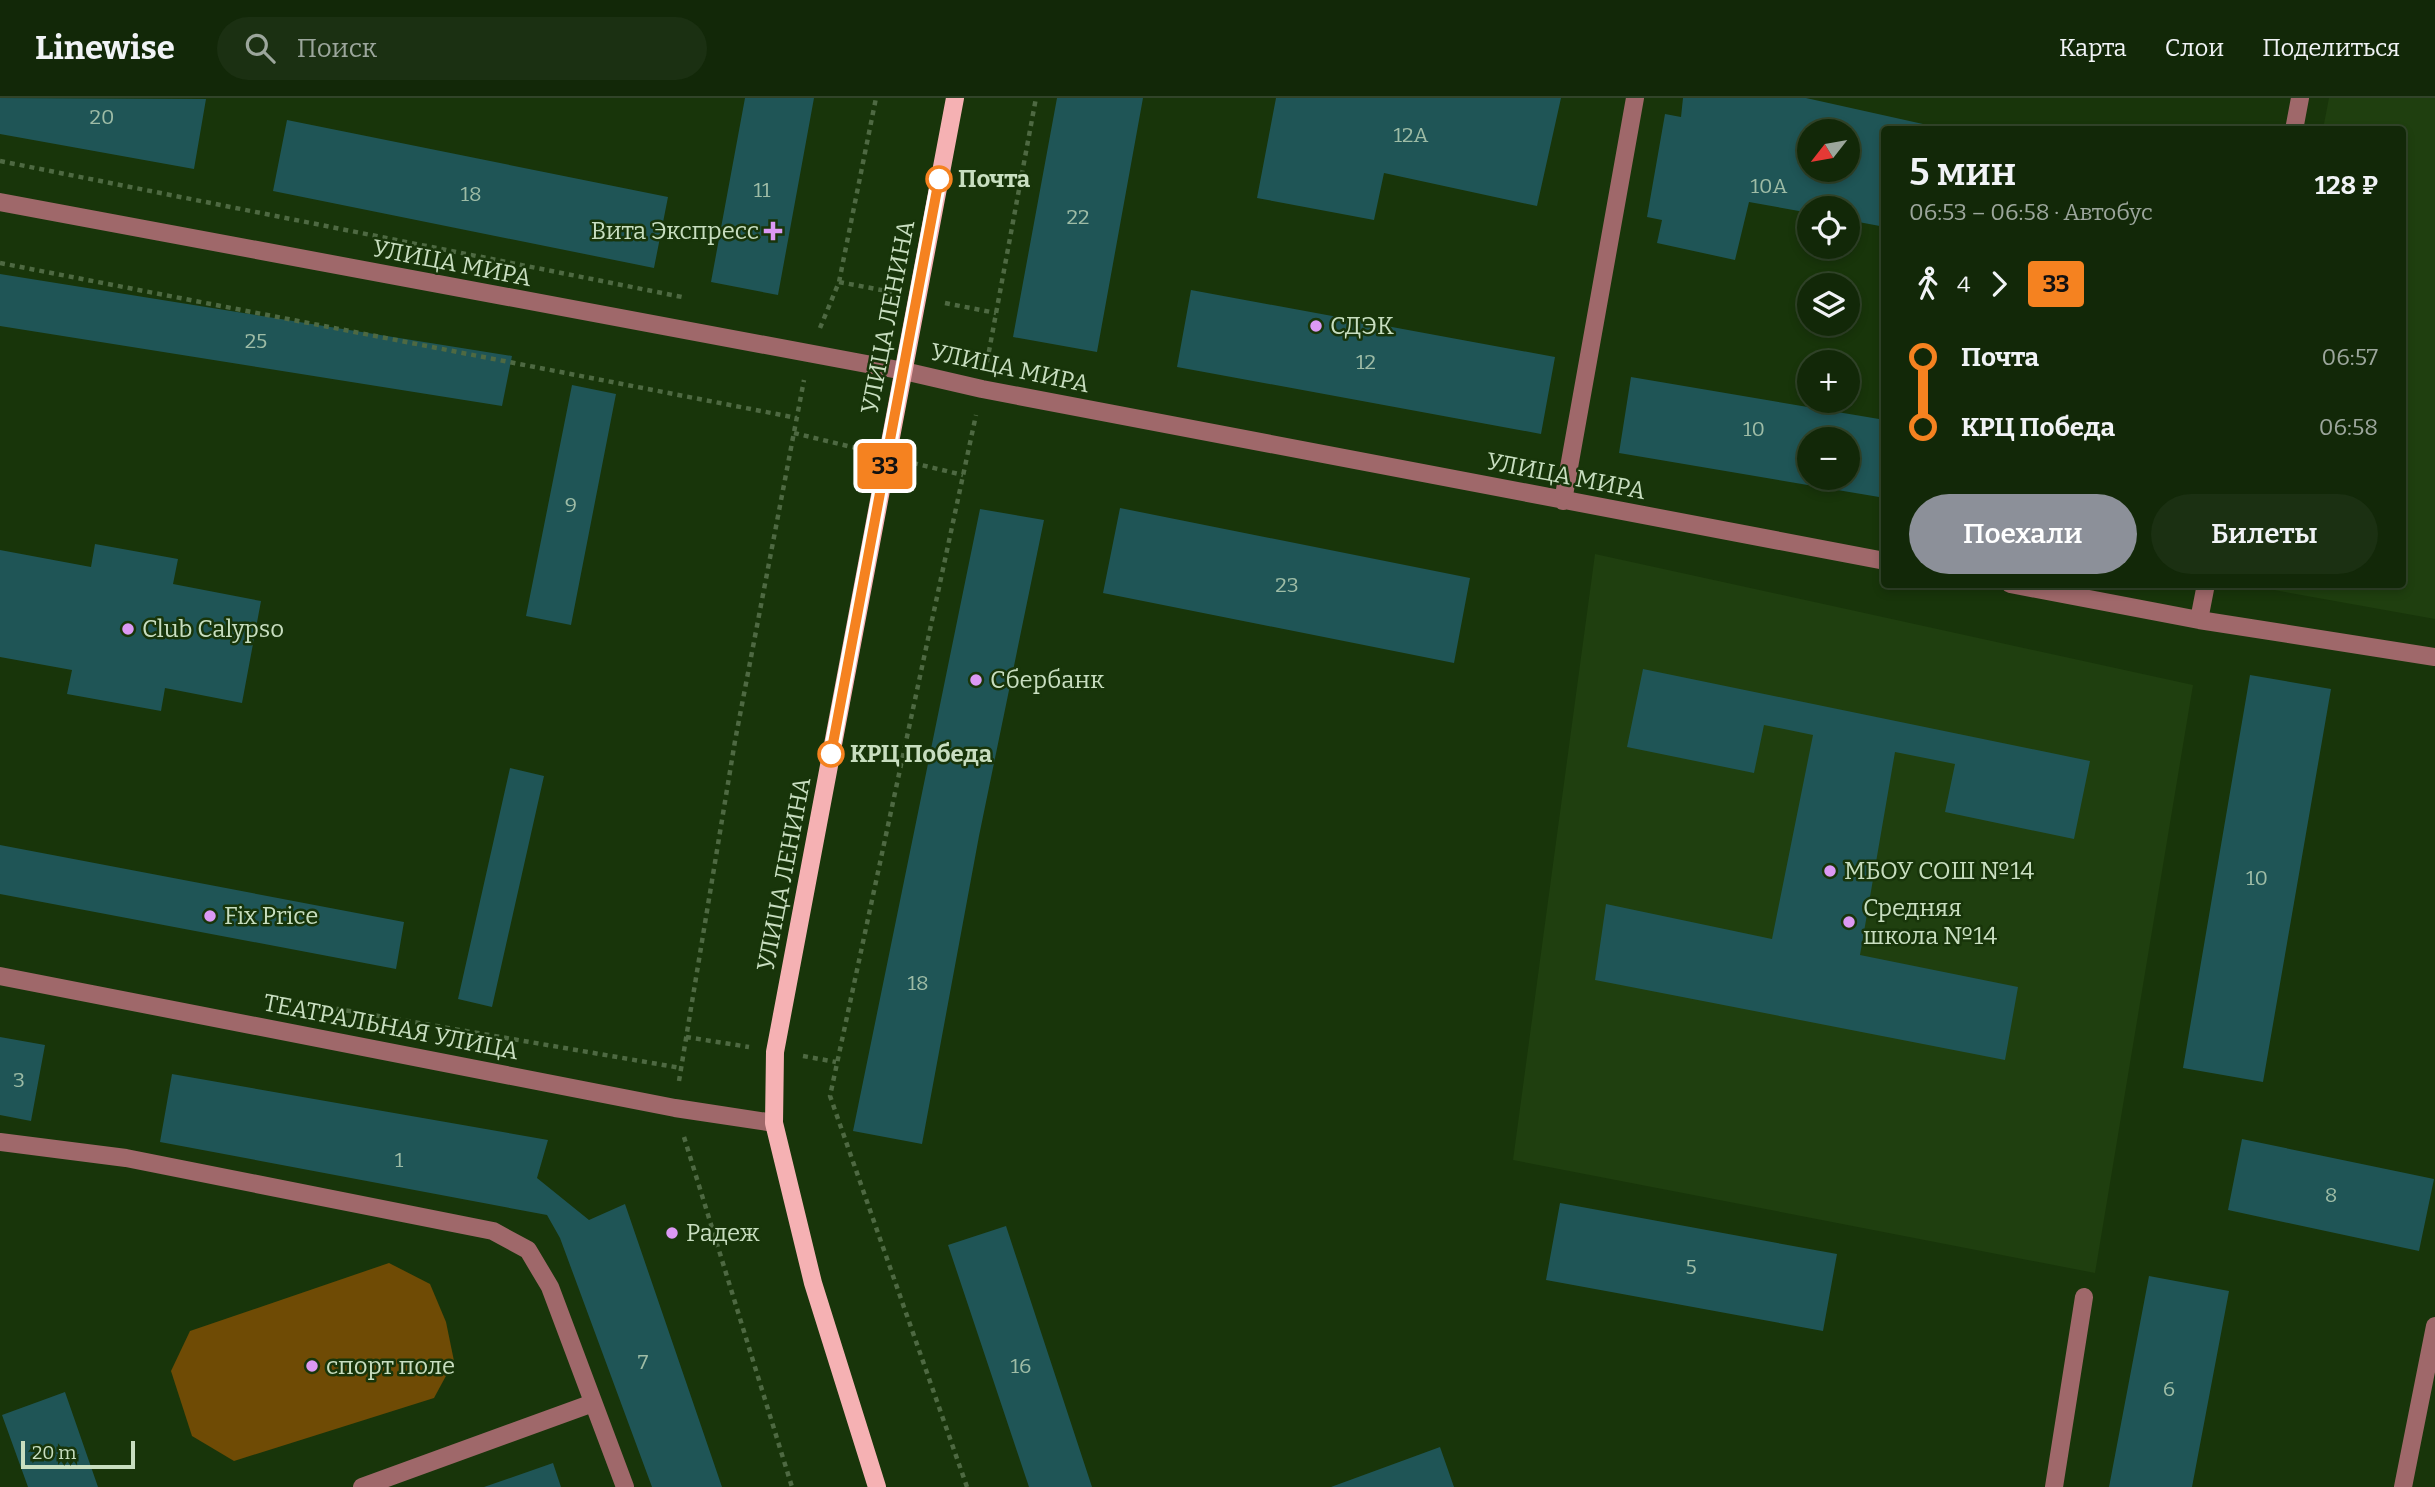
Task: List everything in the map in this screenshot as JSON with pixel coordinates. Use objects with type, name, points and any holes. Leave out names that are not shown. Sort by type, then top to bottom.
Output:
[{"type":"main road","name":"УЛИЦА ЛЕНИНА","points":[[877,1487],[813,1283],[774,1123],[775,1052],[955,98]]},
{"type":"street","points":[[1563,501],[1635,98]]},
{"type":"street","points":[[2295,126],[2300,98]]},
{"type":"street","name":"УЛИЦА МИРА","points":[[0,202],[904,371],[982,389],[1881,560]]},
{"type":"street","points":[[2031,588],[2199,620],[2435,657]]},
{"type":"street","points":[[2199,620],[2205,588]]},
{"type":"street","name":"ТЕАТРАЛЬНАЯ УЛИЦА","points":[[0,976],[675,1108],[774,1123]]},
{"type":"street","points":[[0,1142],[126,1158],[493,1231],[528,1250],[550,1287],[625,1487]]},
{"type":"street","points":[[2054,1487],[2084,1297]]},
{"type":"street","points":[[2403,1487],[2435,1326]]},
{"type":"street","points":[[362,1487],[593,1403]]},
{"type":"path","points":[[792,1487],[675,1108],[735,741],[809,355],[839,282],[876,98]]},
{"type":"path","points":[[967,1487],[830,1096],[982,389],[1036,98]]},
{"type":"path","points":[[0,161],[684,298]]},
{"type":"path","points":[[0,263],[797,418]]},
{"type":"path","points":[[808,322],[821,325]]},
{"type":"path","points":[[286,1000],[655,1066],[681,1068]]},
{"type":"shaded area","points":[[2329,98],[2435,98],[2435,619],[2263,588],[2406,588],[2406,126],[2324,126]]},
{"type":"shaded area","name":"Средняя школа №14","points":[[1595,554],[2193,685],[2095,1273],[1513,1160]]},
{"type":"shaded area","name":"спорт поле","points":[[389,1263],[430,1284],[446,1322],[454,1361],[434,1398],[234,1461],[192,1436],[171,1371],[190,1331]]},
{"type":"building","points":[[0,98],[206,99],[194,169],[0,134]]},
{"type":"building","points":[[745,98],[814,98],[778,295],[711,282]]},
{"type":"building","points":[[1057,98],[1143,98],[1097,352],[1013,337]]},
{"type":"building","points":[[1276,98],[1561,98],[1537,206],[1384,173],[1374,220],[1257,198]]},
{"type":"building","points":[[1683,98],[1806,98],[1932,126],[1881,126],[1881,226],[1860,222],[1860,196],[1797,196],[1797,211],[1749,202],[1735,260],[1657,243],[1662,220],[1647,217],[1665,114],[1681,117]]},
{"type":"building","points":[[287,120],[668,197],[654,268],[273,191]]},
{"type":"building","points":[[0,274],[512,356],[502,406],[0,326]]},
{"type":"building","points":[[1191,290],[1555,357],[1541,434],[1177,367]]},
{"type":"building","points":[[1631,377],[1797,405],[1797,413],[1844,413],[1881,419],[1881,497],[1838,490],[1860,490],[1860,427],[1797,427],[1797,483],[1619,453]]},
{"type":"building","points":[[572,385],[616,394],[571,625],[526,616]]},
{"type":"building","points":[[1120,508],[1470,578],[1454,663],[1103,593]]},
{"type":"building","points":[[980,509],[1044,520],[979,836],[922,1144],[853,1131]]},
{"type":"building","name":"Club Calypso","points":[[95,544],[178,559],[173,584],[261,601],[242,703],[165,688],[161,711],[67,694],[72,670],[0,657],[0,550],[91,567]]},
{"type":"building","name":"МБОУ СОШ №14","points":[[1643,669],[2090,761],[2074,839],[1945,812],[1955,764],[1895,752],[1860,955],[2018,987],[2005,1060],[1595,980],[1606,904],[1772,939],[1813,735],[1764,725],[1754,773],[1627,747]]},
{"type":"building","points":[[2250,675],[2331,689],[2263,1082],[2183,1068]]},
{"type":"building","points":[[510,768],[544,776],[492,1007],[458,999]]},
{"type":"building","points":[[0,845],[404,922],[396,969],[0,894]]},
{"type":"building","points":[[0,1037],[45,1045],[31,1121],[0,1115]]},
{"type":"building","points":[[172,1074],[548,1140],[537,1178],[589,1220],[625,1204],[722,1487],[652,1487],[560,1238],[547,1215],[160,1142]]},
{"type":"building","points":[[2242,1139],[2434,1179],[2419,1251],[2228,1210]]},
{"type":"building","points":[[1560,1203],[1837,1254],[1823,1331],[1546,1280]]},
{"type":"building","points":[[1006,1226],[1092,1487],[1029,1487],[948,1245]]},
{"type":"building","points":[[2149,1276],[2229,1291],[2192,1487],[2109,1487]]},
{"type":"building","points":[[65,1392],[98,1487],[28,1487],[2,1415]]},
{"type":"building","points":[[1440,1447],[1454,1487],[1331,1487]]},
{"type":"building","points":[[553,1463],[561,1487],[484,1487]]},
{"type":"bus line","name":"33","points":[[831,754],[939,179]]},
{"type":"place","name":"Почта","points":[[939,179]]},
{"type":"place","name":"Вита Экспресс","points":[[773,231]]},
{"type":"place","name":"СДЭК","points":[[1316,326]]},
{"type":"place","name":"Club Calypso","points":[[128,629]]},
{"type":"place","name":"Сбербанк","points":[[976,680]]},
{"type":"place","name":"КРЦ Победа","points":[[831,754]]},
{"type":"place","name":"МБОУ СОШ №14","points":[[1830,871]]},
{"type":"place","name":"Fix Price","points":[[210,916]]},
{"type":"place","name":"Средняя школа №14","points":[[1849,922]]},
{"type":"place","name":"Радеж","points":[[672,1233]]},
{"type":"place","name":"спорт поле","points":[[312,1366]]}]
